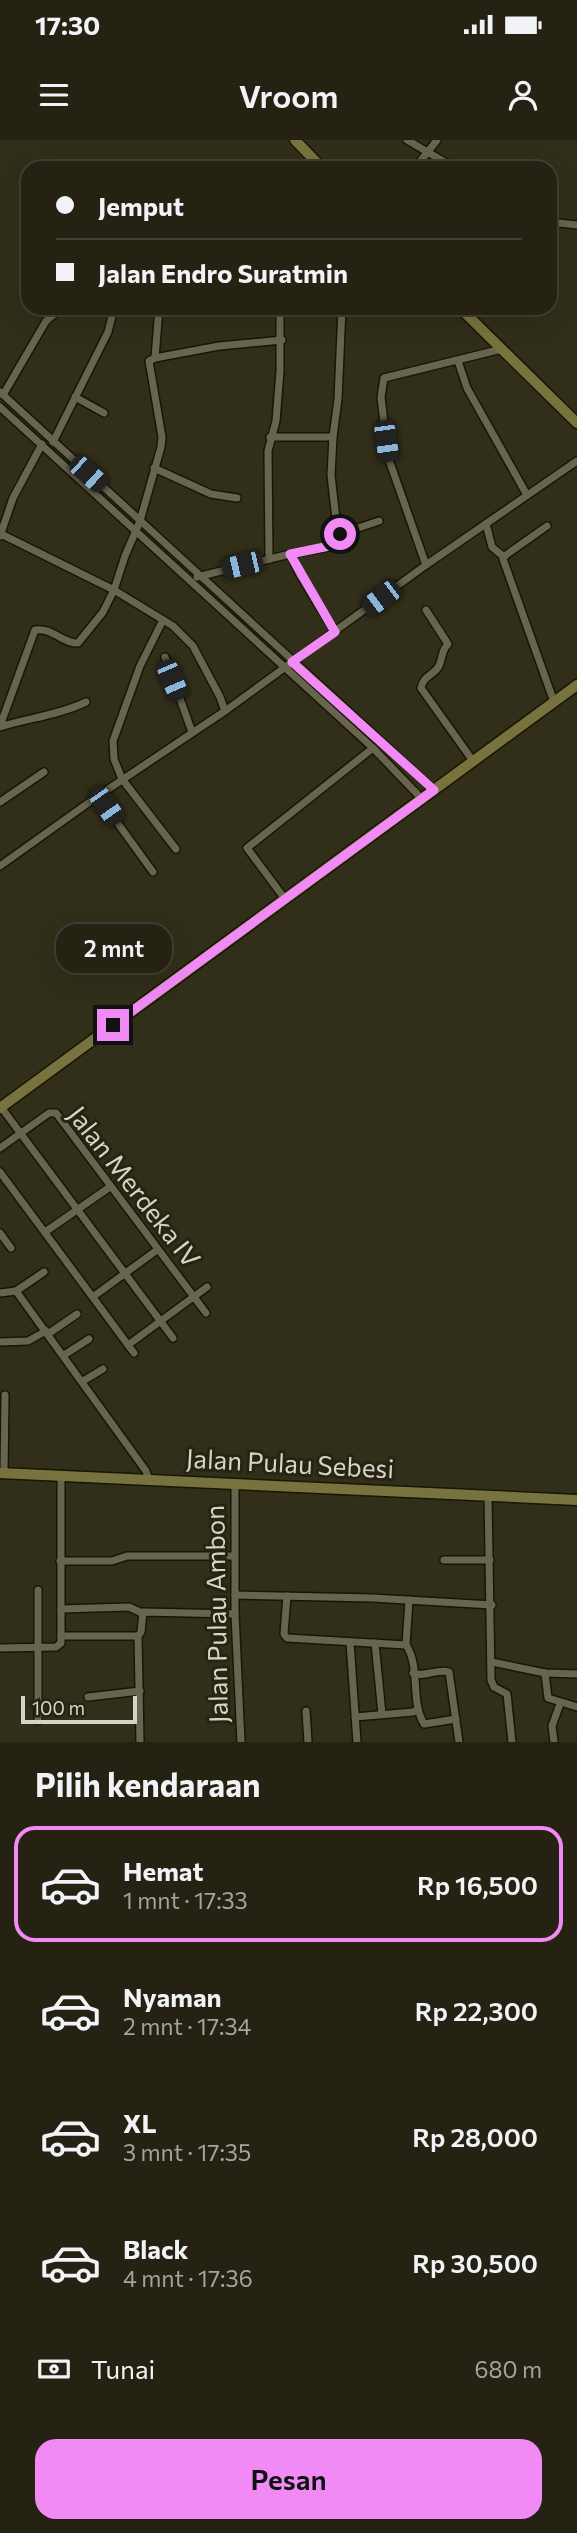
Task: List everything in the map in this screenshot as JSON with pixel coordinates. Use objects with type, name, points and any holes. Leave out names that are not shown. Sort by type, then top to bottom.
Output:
[{"type":"street","points":[[295,140],[315,161]]},
{"type":"street","points":[[407,140],[442,161]]},
{"type":"street","points":[[420,161],[437,140]]},
{"type":"street","points":[[557,223],[577,225]]},
{"type":"street","points":[[53,315],[46,321],[1,394],[42,444],[138,525]]},
{"type":"street","points":[[53,442],[108,332],[112,315]]},
{"type":"street","points":[[155,358],[158,315]]},
{"type":"street","points":[[270,559],[268,451],[276,421],[282,340],[280,315]]},
{"type":"street","points":[[196,578],[339,544],[340,534],[331,475],[342,315]]},
{"type":"street","points":[[467,315],[574,417]]},
{"type":"street","points":[[86,702],[58,713],[19,720],[0,727],[3,706],[35,630],[43,629],[70,643],[78,643],[103,612],[114,590],[138,525],[162,437],[149,361],[219,346],[282,340]]},
{"type":"street","points":[[426,565],[388,457],[381,397],[382,383],[384,378],[502,349]]},
{"type":"street","points":[[458,361],[467,388],[527,495]]},
{"type":"street","points":[[75,397],[104,413]]},
{"type":"street","points":[[0,407],[53,442],[196,578],[434,790]]},
{"type":"street","points":[[270,437],[333,437]]},
{"type":"street","points":[[42,444],[13,498],[1,535],[114,590],[186,637],[225,711]]},
{"type":"street","points":[[0,866],[122,779],[225,711],[426,565],[577,461]]},
{"type":"street","points":[[154,468],[211,494],[237,498]]},
{"type":"street","points":[[340,534],[379,521]]},
{"type":"street","points":[[486,524],[492,547],[504,557],[554,702]]},
{"type":"street","points":[[504,557],[547,526]]},
{"type":"street","points":[[290,554],[335,632]]},
{"type":"street","points":[[196,578],[285,668],[373,748],[422,799]]},
{"type":"street","points":[[426,610],[448,644],[442,651],[439,666],[423,681],[421,688],[473,761]]},
{"type":"street","points":[[163,620],[140,666],[113,741],[114,759],[122,779],[176,849]]},
{"type":"street","points":[[164,657],[192,732]]},
{"type":"street","points":[[173,1338],[1,1107],[577,685]]},
{"type":"street","points":[[285,899],[247,848],[373,748]]},
{"type":"street","points":[[0,802],[44,772]]},
{"type":"street","points":[[98,796],[153,872]]},
{"type":"street","name":"Jalan Merdeka IV","points":[[20,1132],[55,1113],[206,1313]]},
{"type":"street","points":[[0,1148],[20,1132]]},
{"type":"street","points":[[0,1171],[134,1353]]},
{"type":"street","points":[[46,1232],[110,1187]]},
{"type":"street","points":[[0,1233],[11,1248]]},
{"type":"street","points":[[94,1296],[158,1250]]},
{"type":"street","points":[[0,1293],[16,1291],[44,1272]]},
{"type":"street","points":[[128,1345],[207,1287]]},
{"type":"street","points":[[16,1291],[83,1381],[146,1471],[149,1480]]},
{"type":"street","points":[[0,1342],[28,1341],[47,1333],[77,1314]]},
{"type":"street","points":[[64,1355],[89,1339]]},
{"type":"street","points":[[83,1381],[103,1369]]},
{"type":"street","points":[[2,1473],[5,1395]]},
{"type":"street","name":"Jalan Pulau Sebesi","points":[[2,1473],[577,1500]]},
{"type":"street","points":[[0,1648],[60,1646],[61,1476]]},
{"type":"street","name":"Jalan Pulau Ambon","points":[[235,1484],[234,1614],[241,1742]]},
{"type":"street","points":[[488,1495],[493,1684],[508,1695],[512,1742]]},
{"type":"street","points":[[60,1561],[112,1561],[127,1556],[234,1556]]},
{"type":"street","points":[[444,1560],[490,1560]]},
{"type":"street","points":[[38,1590],[38,1721]]},
{"type":"street","points":[[235,1595],[492,1605]]},
{"type":"street","points":[[287,1595],[285,1637],[406,1645]]},
{"type":"street","points":[[409,1600],[406,1645],[414,1673],[417,1710],[424,1724],[456,1719]]},
{"type":"street","points":[[61,1609],[129,1607],[142,1613],[234,1614]]},
{"type":"street","points":[[140,1742],[138,1636],[141,1632],[142,1613]]},
{"type":"street","points":[[61,1636],[138,1636]]},
{"type":"street","points":[[349,1642],[357,1742]]},
{"type":"street","points":[[375,1643],[382,1714]]},
{"type":"street","points":[[492,1662],[545,1673],[577,1674]]},
{"type":"street","points":[[414,1673],[425,1675],[444,1670],[449,1672],[459,1742]]},
{"type":"street","points":[[545,1673],[546,1696],[551,1701],[577,1707]]},
{"type":"street","points":[[88,1697],[140,1691]]},
{"type":"street","points":[[554,1742],[552,1726],[560,1704]]},
{"type":"street","points":[[355,1717],[417,1710]]},
{"type":"street","points":[[306,1711],[308,1742]]},
{"type":"route","points":[[113,1025],[434,790],[292,662],[335,632],[290,554],[339,544],[340,534]]}]
